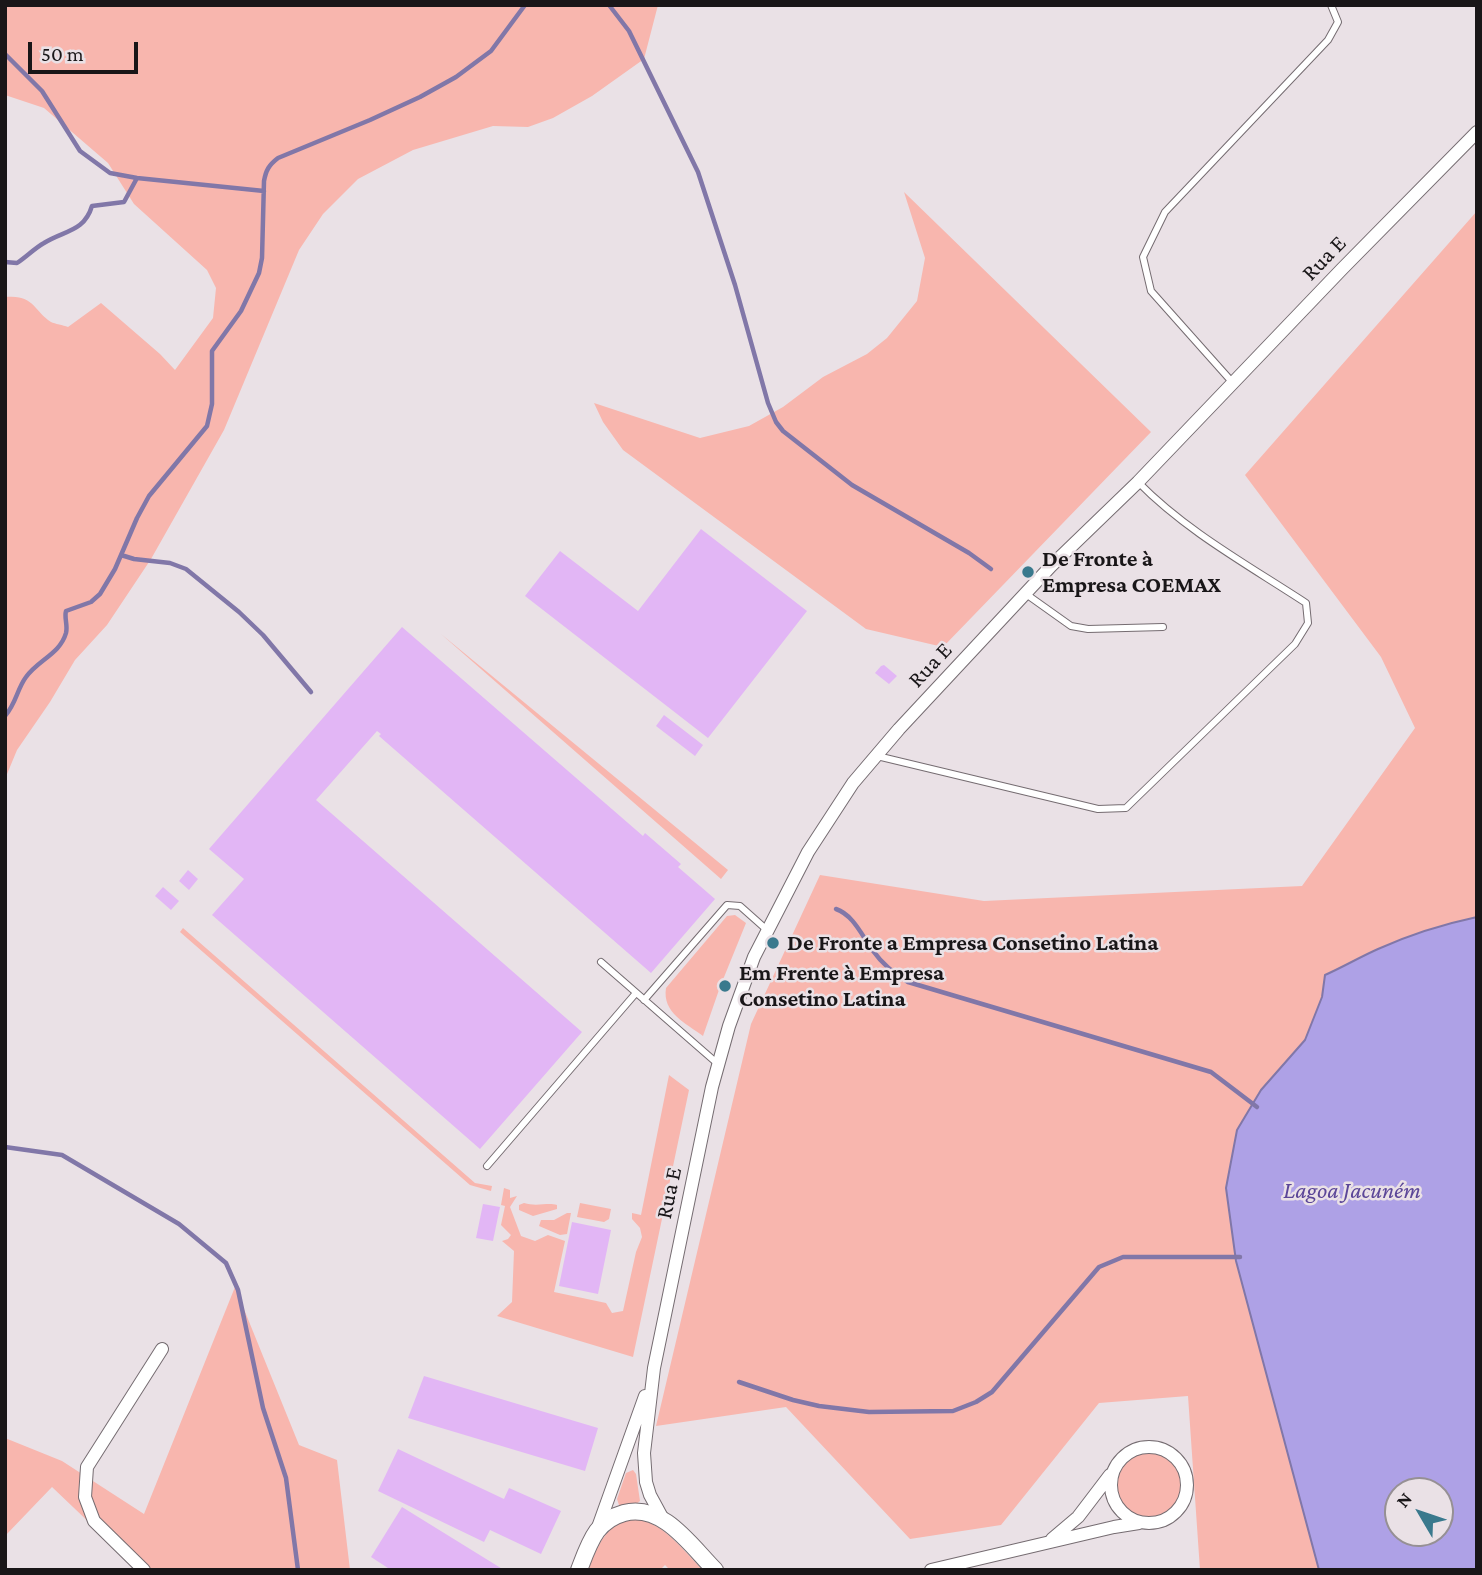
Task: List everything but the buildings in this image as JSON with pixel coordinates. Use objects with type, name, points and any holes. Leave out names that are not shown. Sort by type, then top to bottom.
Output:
[{"type":"street","name":"Rua E","points":[[663,1519],[650,1495],[644,1472],[654,1368],[718,1063],[737,1003],[767,930],[808,852],[841,800],[875,755],[1026,594],[1477,132]]},
{"type":"street","points":[[144,1570],[94,1521],[85,1497],[87,1467],[162,1349]]},
{"type":"street","name":"Rua E","points":[[596,1532],[654,1368]]},
{"type":"street","points":[[931,1570],[1047,1543],[1121,1525],[1161,1522],[1182,1505],[1185,1497],[1187,1479],[1181,1463],[1167,1451],[1150,1447],[1133,1450],[1119,1461],[1098,1494],[1078,1517],[1047,1543]]},
{"type":"street","points":[[1114,1469],[1111,1486],[1115,1503],[1127,1517],[1143,1523]]},
{"type":"street","points":[[579,1570],[596,1532],[611,1518],[630,1512],[647,1512],[663,1519],[715,1570]]},
{"type":"lane","points":[[1233,383],[1151,291],[1143,257],[1165,212],[1328,40],[1338,22],[1331,5]]},
{"type":"lane","points":[[875,755],[1098,809],[1126,808],[1295,644],[1308,623],[1306,603],[1199,534],[1138,482]]},
{"type":"lane","points":[[1026,594],[1071,626],[1088,629],[1163,627]]},
{"type":"lane","points":[[645,1000],[727,905],[740,906],[767,930]]},
{"type":"lane","points":[[601,962],[718,1063]]},
{"type":"lane","points":[[487,1166],[636,993]]},
{"type":"shaded area","points":[[5,5],[658,5],[644,59],[592,96],[553,118],[528,127],[493,126],[413,150],[358,179],[323,214],[299,250],[224,430],[151,559],[107,625],[75,660],[17,750],[5,779],[5,297],[28,300],[51,322],[68,327],[101,303],[175,370],[213,318],[216,288],[207,270],[134,204],[108,163],[44,108],[5,95]]},
{"type":"shaded area","points":[[904,192],[1151,432],[943,647],[866,629],[623,450],[603,422],[594,403],[700,438],[749,426],[783,407],[823,377],[867,354],[887,338],[917,301],[925,258]]},
{"type":"shaded area","points":[[1477,211],[1477,917],[1402,939],[1325,975],[1322,997],[1305,1040],[1261,1090],[1226,1188],[1237,1261],[1319,1570],[1200,1570],[1188,1396],[1099,1403],[1001,1525],[910,1539],[786,1407],[656,1426],[751,1024],[820,875],[984,901],[1302,886],[1415,728],[1381,657],[1245,475]]},
{"type":"shaded area","points":[[441,634],[728,870],[721,879]]},
{"type":"shaded area","points":[[735,915],[746,923],[703,1036],[671,1011],[666,988],[727,916]]},
{"type":"shaded area","points":[[183,928],[475,1183],[492,1186],[491,1191],[470,1185],[180,932]]},
{"type":"shaded area","points":[[669,1075],[689,1090],[633,1357],[497,1316],[512,1302],[514,1251],[502,1241],[511,1235],[501,1225],[505,1206],[501,1205],[504,1188],[510,1190],[510,1198],[517,1196],[510,1207],[521,1236],[535,1241],[548,1235],[565,1241],[554,1292],[606,1303],[612,1313],[623,1311],[642,1237],[640,1228],[632,1219],[632,1213],[641,1215]]},
{"type":"shaded area","points":[[580,1203],[611,1209],[609,1219],[604,1222],[577,1217]]},
{"type":"shaded area","points":[[554,1204],[557,1209],[533,1216],[519,1210],[519,1205]]},
{"type":"shaded area","points":[[571,1213],[567,1234],[560,1235],[539,1226],[541,1220],[554,1220]]},
{"type":"shaded area","points":[[235,1287],[299,1445],[337,1460],[350,1570],[139,1570],[52,1487],[5,1536],[5,1438],[62,1461],[144,1514]]},
{"type":"shaded area","points":[[1149,1451],[1162,1454],[1173,1461],[1180,1472],[1183,1485],[1180,1498],[1173,1509],[1162,1516],[1149,1519],[1136,1516],[1125,1509],[1118,1498],[1115,1485],[1118,1472],[1125,1461],[1136,1454]]},
{"type":"shaded area","points":[[633,1470],[640,1501],[635,1505],[619,1505],[617,1499],[626,1473]]},
{"type":"shaded area","points":[[631,1519],[642,1520],[662,1530],[703,1570],[670,1570],[665,1565],[660,1570],[588,1570],[608,1532]]},
{"type":"water","name":"Lagoa Jacuném","points":[[1477,917],[1477,1570],[1319,1570],[1236,1261],[1226,1188],[1237,1130],[1261,1090],[1305,1040],[1322,997],[1325,975],[1371,952],[1427,930]]},
{"type":"waterway","points":[[5,716],[26,677],[54,652],[63,640],[66,611],[91,602],[100,594],[115,569],[149,496],[207,426],[212,404],[212,351],[241,311],[259,273],[262,258],[264,181],[270,165],[278,158],[370,120],[456,77],[491,51],[525,5]]},
{"type":"waterway","points":[[609,5],[629,31],[698,172],[776,422],[783,431],[852,485],[969,553],[991,569]]},
{"type":"waterway","points":[[5,54],[42,91],[80,151],[110,173],[264,191]]},
{"type":"waterway","points":[[5,262],[17,263],[44,243],[79,226],[89,215],[92,206],[124,202],[137,178]]},
{"type":"waterway","points":[[121,555],[170,563],[186,569],[263,635],[311,692]]},
{"type":"waterway","points":[[836,909],[848,916],[881,961],[908,982],[1211,1072],[1257,1107]]},
{"type":"waterway","points":[[5,1147],[62,1155],[179,1224],[226,1263],[238,1290],[263,1408],[286,1478],[298,1570]]},
{"type":"waterway","points":[[739,1382],[819,1406],[869,1412],[953,1411],[992,1392],[1099,1267],[1123,1257],[1240,1257]]},
{"type":"place","name":"De Fronte à Empresa COEMAX","points":[[1028,572]]},
{"type":"place","name":"De Fronte a Empresa Consetino Latina","points":[[773,943]]},
{"type":"place","name":"Em Frente à Empresa Consetino Latina","points":[[725,986]]}]
